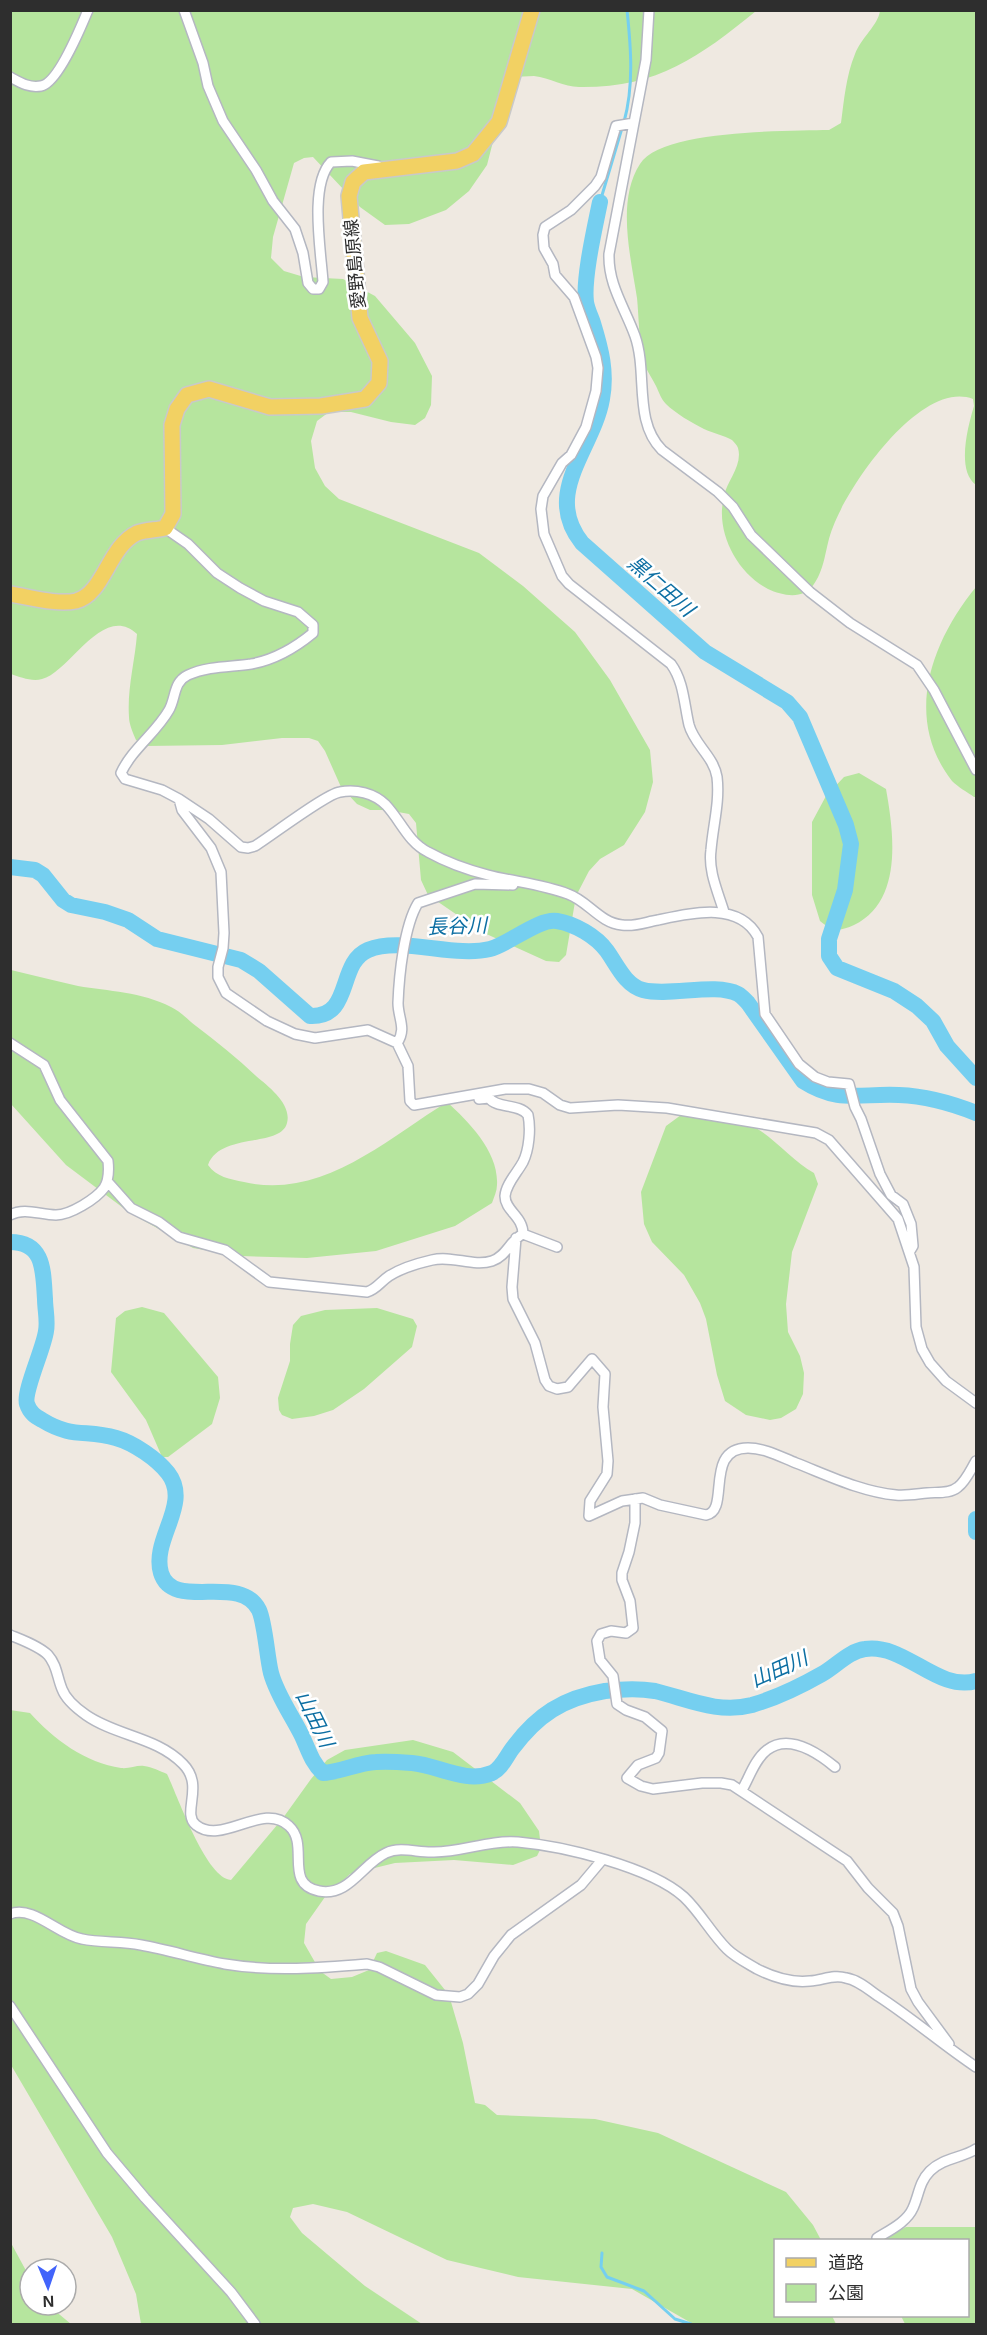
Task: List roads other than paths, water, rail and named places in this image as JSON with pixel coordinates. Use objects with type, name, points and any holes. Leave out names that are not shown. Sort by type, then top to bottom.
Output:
[{"type":"main road","name":"愛野島原線","points":[[165,528],[173,514],[172,425],[177,409],[187,395],[209,389],[270,407],[321,406],[365,399],[379,383],[380,362],[360,318],[349,196],[353,182],[364,172],[458,161],[473,154],[499,122],[532,10]]},
{"type":"main road","points":[[10,594],[64,602],[77,600],[90,594],[120,546],[138,533],[165,528]]},
{"type":"street","points":[[10,76],[28,87],[44,86],[52,79],[67,56],[88,10]]},
{"type":"street","points":[[184,10],[203,63],[208,86],[223,121],[256,170],[273,201],[295,229],[303,253],[308,283],[313,289],[319,289],[323,282],[319,200],[321,180],[325,169],[331,162],[352,161],[399,169]]},
{"type":"street","points":[[649,10],[646,60],[627,123],[608,267],[614,287],[636,337],[642,362],[645,418],[654,442],[718,492],[733,507],[751,535],[810,592],[850,623],[917,665],[934,690],[976,770]]},
{"type":"street","points":[[627,123],[616,126],[601,177],[595,186],[571,210],[545,227],[543,235],[544,248],[553,264],[555,275],[574,297],[598,368],[596,391],[586,427],[571,455],[562,463],[543,496],[541,509],[544,534],[562,576],[569,584],[671,664],[679,675],[691,730],[717,776],[718,808],[710,851],[712,874],[724,912]]},
{"type":"street","points":[[165,528],[188,544],[217,573],[240,588],[264,601],[298,612],[313,625],[313,633],[296,647],[255,663],[212,668],[186,676],[175,686],[171,707],[163,720],[127,760],[122,773],[125,779],[162,790],[179,799],[209,819],[241,847],[255,846],[337,792],[355,791],[372,795],[385,804],[411,840],[427,852],[486,875],[551,888],[572,895],[602,918],[620,925],[632,926],[685,915],[724,912],[739,916],[755,931],[758,937],[765,1014],[799,1064],[815,1077],[828,1082],[849,1084],[880,1174],[891,1195],[903,1204],[911,1224],[913,1246],[910,1251]]},
{"type":"street","points":[[179,799],[182,810],[211,848],[221,872],[221,952],[218,977],[226,993],[267,1021],[304,1037],[315,1038],[368,1030],[397,1043],[408,1066],[410,1101],[414,1105],[505,1089],[529,1089],[543,1093],[560,1105],[570,1108],[618,1105],[667,1108],[816,1133],[829,1140],[898,1219],[914,1267],[916,1328],[922,1349],[930,1363],[946,1381],[976,1403]]},
{"type":"street","points":[[397,1043],[403,1031],[398,1001],[403,952],[416,906],[420,901],[475,884],[511,885],[523,882]]},
{"type":"street","points":[[10,1042],[44,1065],[60,1100],[108,1161],[107,1181],[103,1190],[67,1213],[57,1215],[23,1211],[10,1215]]},
{"type":"street","points":[[427,1104],[435,1106],[525,1092],[529,1089]]},
{"type":"street","points":[[489,1098],[493,1102],[519,1108],[528,1115],[528,1148],[524,1161],[507,1188],[505,1197],[507,1205],[521,1222],[513,1299],[536,1343],[545,1380],[549,1386],[557,1389],[568,1387],[592,1359],[605,1374],[603,1407],[607,1474],[590,1501],[590,1516],[622,1501],[643,1498],[660,1505],[706,1515],[711,1514],[717,1507],[720,1474],[724,1462],[730,1453],[738,1449],[759,1449],[849,1483],[895,1495],[951,1491],[961,1484],[976,1461]]},
{"type":"street","points":[[107,1181],[131,1208],[159,1222],[178,1238],[225,1250],[269,1282],[367,1292],[374,1290],[392,1274],[429,1260],[442,1258],[492,1261],[502,1255],[520,1236]]},
{"type":"street","points":[[520,1236],[557,1247]]},
{"type":"street","points":[[635,1499],[635,1523],[622,1573],[622,1580],[630,1601],[633,1628],[626,1633],[611,1631],[601,1634],[597,1641],[600,1660],[610,1671],[617,1704],[621,1708],[645,1717],[662,1731],[659,1753],[656,1758],[638,1765],[627,1778],[640,1786],[653,1789],[721,1783],[742,1791],[847,1861],[868,1888],[893,1913],[898,1926],[911,1989],[946,2039],[949,2049]]},
{"type":"street","points":[[10,1635],[48,1655],[57,1670],[62,1690],[68,1701],[84,1714],[100,1724],[146,1740],[170,1753],[184,1765],[193,1777],[195,1788],[190,1810],[191,1818],[196,1825],[205,1829],[219,1830],[264,1818],[275,1818],[286,1822],[294,1830],[299,1849],[298,1875],[301,1881],[320,1891],[336,1890],[351,1882],[381,1856],[397,1850],[428,1853],[454,1852],[485,1843],[517,1842],[602,1860],[652,1876],[672,1887],[687,1900],[728,1950],[747,1963],[762,1971],[796,1981],[810,1981],[834,1976],[856,1981],[976,2067]]},
{"type":"street","points":[[742,1791],[758,1760],[766,1750],[777,1745],[804,1747],[816,1752],[835,1767]]},
{"type":"street","points":[[10,1914],[18,1911],[33,1915],[67,1934],[82,1939],[121,1941],[226,1964],[277,1970],[367,1964],[379,1967],[436,1995],[460,1997],[468,1994],[478,1984],[494,1956],[511,1935],[581,1885],[602,1860]]},
{"type":"street","points":[[10,2006],[107,2153],[231,2292],[255,2325]]},
{"type":"street","points":[[878,2238],[908,2216],[913,2209],[919,2187],[930,2171],[947,2160],[976,2149]]},
{"type":"waterway","name":"黒仁田川","points":[[624,122],[630,80],[627,10]]},
{"type":"waterway","name":"黒仁田川","points":[[600,202],[622,128]]},
{"type":"waterway","name":"黒仁田川","points":[[600,202],[590,252],[586,292],[587,305],[601,351],[603,389],[597,418],[568,489],[567,507],[571,525],[582,543],[705,652],[787,702],[800,717],[846,825],[851,844],[845,890],[829,939],[829,956],[837,968],[894,991],[917,1006],[933,1021],[947,1046],[976,1078]]},
{"type":"waterway","name":"長谷川","points":[[10,867],[35,870],[43,875],[63,900],[71,905],[105,912],[128,920],[157,939],[241,960],[259,971],[310,1016],[324,1014],[333,1008],[352,966],[358,957],[368,950],[396,945],[460,951],[490,949],[542,923],[557,921],[571,925],[597,940],[626,979],[643,990],[666,992],[717,989],[739,995],[748,1003],[803,1081],[816,1088],[828,1093],[850,1096],[899,1095],[929,1098],[976,1113]]},
{"type":"waterway","name":"山田川","points":[[10,1242],[21,1243],[36,1253],[44,1279],[47,1327],[28,1390],[27,1404],[30,1410],[39,1419],[62,1430],[105,1435],[130,1444],[151,1457],[168,1473],[174,1485],[176,1497],[161,1547],[159,1560],[161,1573],[168,1584],[179,1590],[237,1594],[250,1599],[259,1610],[270,1666],[280,1697],[313,1760],[323,1773],[369,1763],[389,1762],[422,1764],[462,1775],[482,1776],[498,1769],[521,1737],[541,1718],[576,1698],[605,1691],[642,1689],[715,1707],[752,1705],[788,1691],[822,1674],[859,1650],[865,1649],[880,1649],[894,1653],[948,1680],[962,1683],[976,1681]]},
{"type":"waterway","name":"山田川","points":[[976,1519],[976,1532]]},
{"type":"waterway","points":[[602,2253],[601,2267],[607,2277],[644,2291],[675,2319],[691,2324]]}]
